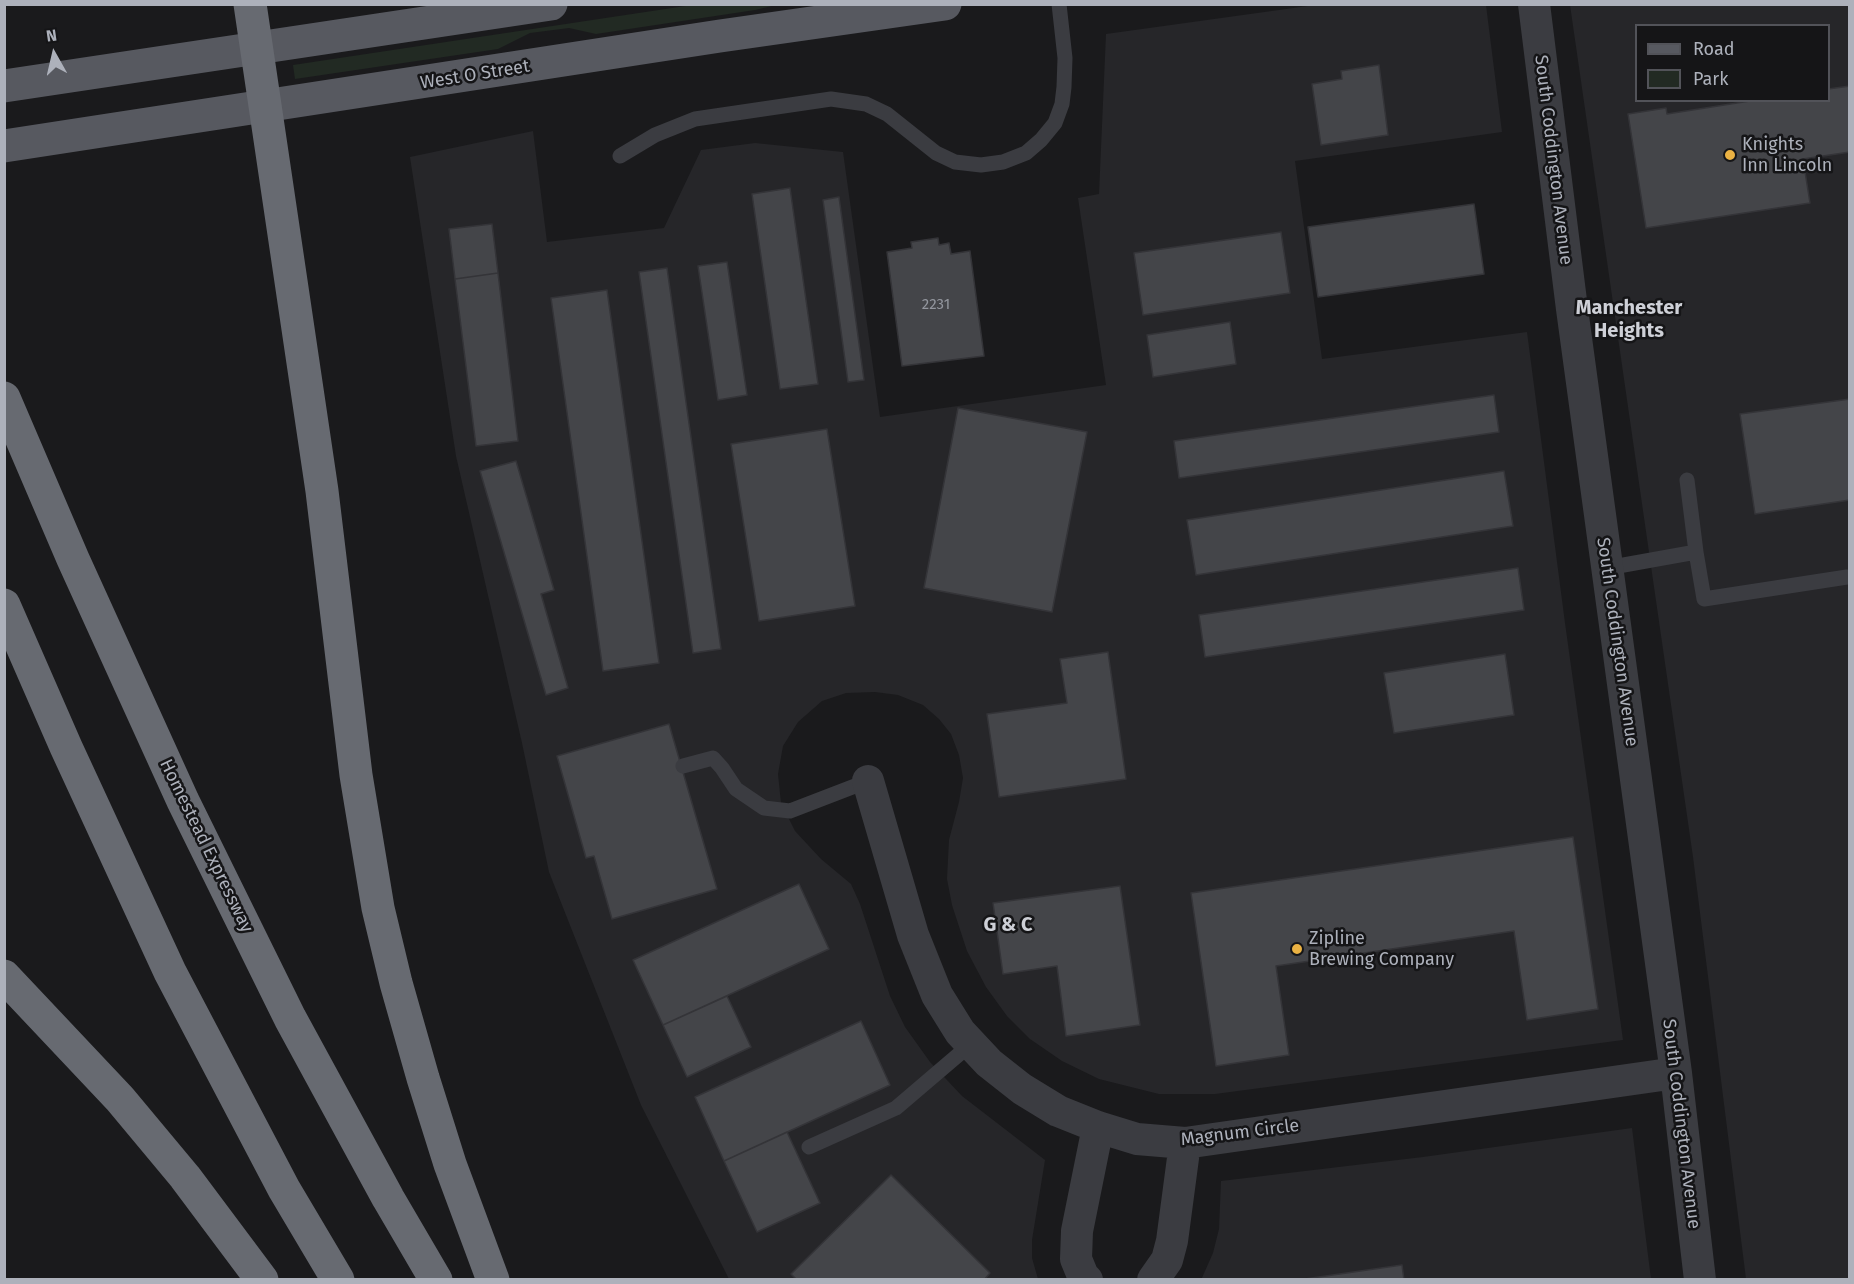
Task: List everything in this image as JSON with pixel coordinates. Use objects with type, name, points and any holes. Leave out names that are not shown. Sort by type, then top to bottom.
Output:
[{"type":"highway","points":[[250,4],[322,491],[356,775],[378,908],[423,1078],[450,1164],[494,1280]]},
{"type":"highway","name":"Homestead Expressway","points":[[4,398],[73,559],[183,801],[290,1018],[388,1198],[436,1280]]},
{"type":"highway","points":[[4,605],[66,747],[170,972],[284,1189],[338,1280]]},
{"type":"highway","points":[[4,976],[127,1108],[185,1177],[262,1280]]},
{"type":"main road","points":[[4,86],[551,4]]},
{"type":"main road","name":"West O Street","points":[[4,146],[720,36],[945,4]]},
{"type":"street","name":"South Coddington Avenue","points":[[1534,4],[1572,309],[1676,1073],[1700,1280]]},
{"type":"street","name":"Magnum Circle","points":[[868,781],[908,923],[923,965],[937,995],[960,1032],[988,1063],[1022,1089],[1058,1111],[1098,1127],[1137,1139],[1185,1143],[1676,1073]]},
{"type":"street","points":[[1087,1280],[1076,1259],[1077,1231],[1098,1127]]},
{"type":"street","points":[[1153,1280],[1167,1260],[1185,1143]]},
{"type":"lane","points":[[620,156],[655,135],[695,119],[831,99],[866,104],[887,114],[936,153],[955,162],[981,165],[1003,162],[1026,153],[1055,123],[1064,87],[1065,58],[1059,4]]},
{"type":"lane","points":[[1687,480],[1704,599],[1847,577]]},
{"type":"lane","points":[[1607,568],[1696,552]]},
{"type":"lane","points":[[683,766],[713,758],[736,789],[764,808],[790,811],[868,781]]},
{"type":"lane","points":[[809,1146],[896,1108],[971,1044]]},
{"type":"shaded area","points":[[1315,5],[1486,5],[1502,132],[1295,161],[1322,359],[1527,332],[1623,1040],[1215,1094],[1159,1094],[1099,1079],[1062,1061],[1030,1039],[1007,1016],[986,987],[967,951],[952,905],[947,879],[949,840],[963,778],[959,755],[951,734],[923,705],[898,695],[875,692],[846,693],[822,701],[798,722],[783,746],[778,774],[781,803],[795,831],[821,859],[851,884],[860,904],[890,996],[905,1027],[930,1062],[962,1096],[1045,1160],[1032,1240],[1032,1258],[1038,1279],[729,1279],[641,1105],[549,872],[456,456],[410,157],[533,131],[547,242],[664,228],[701,150],[755,143],[843,152],[880,417],[1106,385],[1078,198],[1099,194],[1106,34]]},
{"type":"shaded area","points":[[1570,5],[1849,5],[1849,1279],[1746,1279],[1693,857]]},
{"type":"shaded area","points":[[1632,1128],[1651,1279],[1201,1280],[1213,1253],[1219,1229],[1221,1181],[1423,1157]]},
{"type":"green space","points":[[692,5],[776,5],[596,34],[569,28],[530,33],[498,49],[295,79],[293,65]]},
{"type":"building","points":[[1379,65],[1388,135],[1321,145],[1312,84],[1342,79],[1341,71]]},
{"type":"building","name":"Knights Inn Lincoln","points":[[1850,86],[1850,152],[1803,159],[1810,203],[1646,228],[1628,114],[1666,108],[1667,114],[1743,102],[1830,102],[1830,89]]},
{"type":"building","points":[[790,188],[818,384],[780,389],[752,194]]},
{"type":"building","points":[[839,197],[864,380],[848,382],[823,200]]},
{"type":"building","points":[[1474,204],[1484,274],[1318,297],[1308,227]]},
{"type":"building","points":[[492,224],[498,273],[455,279],[449,229]]},
{"type":"building","points":[[1281,232],[1290,293],[1143,315],[1134,253]]},
{"type":"building","points":[[938,238],[939,245],[949,243],[951,254],[970,251],[984,356],[902,366],[887,252],[912,248],[911,242]]},
{"type":"building","points":[[727,262],[747,395],[718,400],[698,266]]},
{"type":"building","points":[[667,268],[721,649],[693,653],[639,272]]},
{"type":"building","points":[[498,273],[518,441],[476,446],[455,279]]},
{"type":"building","points":[[607,290],[659,663],[603,671],[551,298]]},
{"type":"building","points":[[1230,322],[1236,364],[1153,377],[1147,335]]},
{"type":"building","points":[[1494,395],[1499,432],[1179,478],[1174,441]]},
{"type":"building","points":[[1850,399],[1850,500],[1755,514],[1740,414]]},
{"type":"building","points":[[958,408],[1087,432],[1052,612],[924,588]]},
{"type":"building","points":[[827,429],[855,606],[759,621],[731,444]]},
{"type":"building","points":[[516,461],[554,590],[541,594],[568,688],[546,695],[480,471]]},
{"type":"building","points":[[1504,471],[1513,526],[1196,575],[1187,520]]},
{"type":"building","points":[[1518,568],[1524,610],[1205,657],[1199,615]]},
{"type":"building","points":[[1108,652],[1126,779],[999,797],[987,714],[1067,703],[1060,659]]},
{"type":"building","points":[[1505,654],[1514,715],[1394,733],[1384,673]]},
{"type":"building","points":[[669,724],[717,889],[612,919],[594,856],[586,858],[557,756]]},
{"type":"building","name":"Zipline Brewing Company","points":[[1573,837],[1598,1009],[1527,1020],[1514,931],[1276,966],[1289,1055],[1216,1066],[1191,893]]},
{"type":"building","points":[[799,884],[829,949],[663,1025],[633,960]]},
{"type":"building","points":[[1120,886],[1140,1025],[1066,1036],[1057,966],[1003,974],[993,903]]},
{"type":"building","points":[[727,996],[751,1047],[687,1077],[663,1025]]},
{"type":"building","points":[[861,1021],[890,1085],[724,1161],[695,1097]]},
{"type":"building","points":[[787,1132],[820,1203],[757,1232],[724,1161]]},
{"type":"building","points":[[891,1175],[990,1273],[984,1280],[797,1280],[791,1274]]},
{"type":"building","points":[[1402,1265],[1404,1280],[1298,1280]]},
{"type":"place","name":"Knights Inn Lincoln","points":[[1730,155]]},
{"type":"place","name":"Zipline Brewing Company","points":[[1297,949]]},
{"type":"district","name":"Manchester Heights","points":[[1629,320]]},
{"type":"district","name":"G & C","points":[[1008,925]]}]
